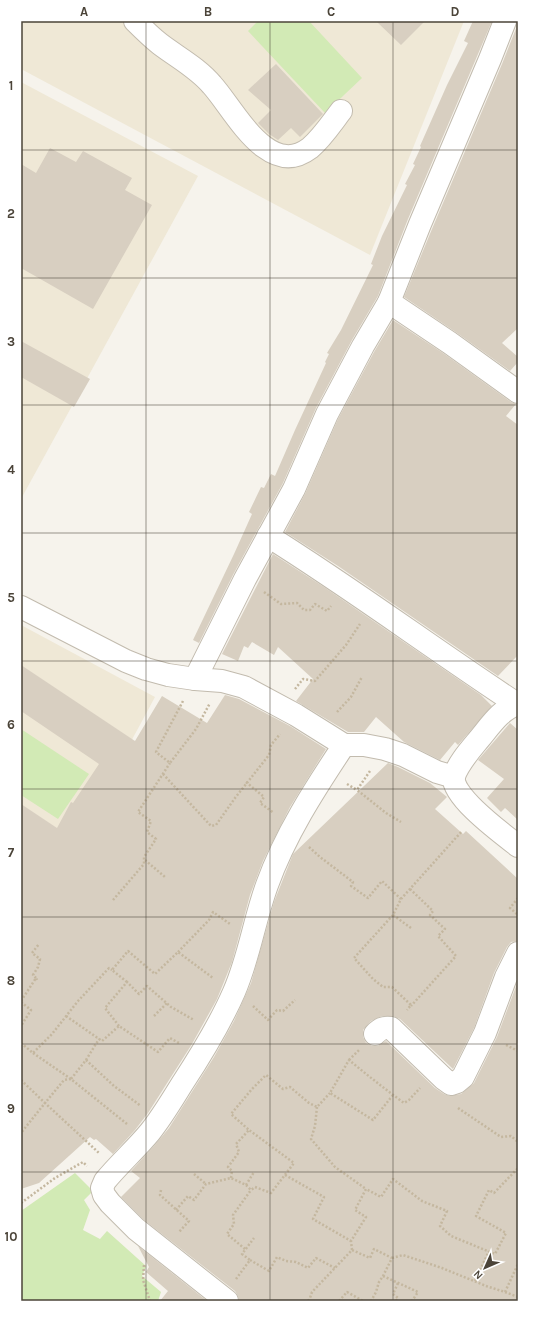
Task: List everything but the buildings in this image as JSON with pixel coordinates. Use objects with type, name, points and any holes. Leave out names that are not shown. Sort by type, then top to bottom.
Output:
[{"type":"street","points":[[135,21],[159,43],[202,74],[213,85],[246,130],[264,148],[282,156],[295,155],[308,149],[324,135],[341,111]]},
{"type":"street","points":[[195,679],[245,579],[294,489],[330,408],[363,346],[389,302],[505,21]]},
{"type":"street","points":[[389,302],[518,392]]},
{"type":"street","points":[[268,536],[347,587],[476,678],[517,704],[504,711],[491,725],[459,766],[454,777],[456,787],[463,798],[478,813],[518,846]]},
{"type":"street","points":[[21,607],[126,661],[146,669],[168,675],[222,681],[244,687],[289,711],[344,745],[364,745],[385,749],[403,755],[437,772],[454,777]]},
{"type":"street","points":[[224,1298],[136,1229],[110,1203],[104,1195],[102,1188],[110,1175],[151,1130],[200,1056],[214,1031],[234,993],[245,966],[259,908],[267,884],[290,833],[309,799],[344,745]]},
{"type":"street","points":[[383,1031],[451,1084],[457,1082],[463,1077],[472,1061],[485,1033],[506,977],[518,953]]},
{"type":"path","points":[[245,579],[281,604],[297,603],[304,610],[310,610],[315,604],[327,611],[347,587]]},
{"type":"path","points":[[163,774],[211,826],[216,825],[246,782],[269,755],[271,744],[289,711],[303,679],[314,681],[346,645],[373,606]]},
{"type":"path","points":[[320,730],[351,697],[362,677]]},
{"type":"path","points":[[170,763],[156,752],[195,679]]},
{"type":"path","points":[[114,900],[144,864],[144,857],[156,839],[147,832],[151,821],[138,812],[170,763],[196,729],[222,681]]},
{"type":"path","points":[[385,749],[357,790],[401,822]]},
{"type":"path","points":[[246,782],[264,797],[260,803],[290,833],[304,842],[320,857],[353,882],[351,886],[368,898],[382,881],[401,899]]},
{"type":"path","points":[[410,1007],[411,1005],[392,987],[383,987],[373,979],[354,958],[393,914],[401,899],[478,813]]},
{"type":"path","points":[[144,860],[165,877]]},
{"type":"path","points":[[383,1031],[410,1007],[456,956],[438,936],[445,929],[430,915],[433,911],[410,889]]},
{"type":"path","points":[[518,898],[510,908],[518,915]]},
{"type":"path","points":[[112,970],[128,951],[155,974],[209,920],[213,912],[252,939]]},
{"type":"path","points":[[393,914],[411,928]]},
{"type":"path","points":[[21,1026],[31,1010],[21,1001],[37,979],[33,975],[38,967],[40,959],[32,953],[39,944]]},
{"type":"path","points":[[178,952],[247,1001],[268,1020],[277,1010],[283,1011],[294,1000]]},
{"type":"path","points":[[33,1053],[52,1034],[78,1001],[109,968],[127,982],[139,994],[147,986],[166,1003],[214,1031]]},
{"type":"path","points":[[127,982],[105,1008],[119,1026],[158,1052],[170,1038],[200,1056]]},
{"type":"path","points":[[154,1016],[166,1003]]},
{"type":"path","points":[[66,1016],[102,1041],[119,1026]]},
{"type":"path","points":[[21,1133],[64,1080],[71,1079],[86,1060],[99,1039]]},
{"type":"path","points":[[21,1043],[71,1079],[151,1130]]},
{"type":"path","points":[[86,1060],[114,1086],[136,1101],[151,1130]]},
{"type":"path","points":[[434,1070],[409,1100],[404,1103],[349,1060],[330,1093],[317,1107],[315,1126],[310,1139],[335,1167],[366,1189],[380,1197],[393,1179],[422,1201],[447,1211],[440,1226],[451,1236],[495,1254],[506,1233],[476,1216],[489,1190],[494,1193],[518,1168]]},
{"type":"path","points":[[245,1249],[227,1234],[234,1224],[233,1215],[251,1190],[255,1187],[271,1193],[294,1163],[249,1130],[231,1114],[266,1075],[284,1089],[290,1087],[309,1104],[317,1107]]},
{"type":"path","points":[[21,1080],[45,1103],[110,1175]]},
{"type":"path","points":[[451,1084],[453,1096],[451,1102],[501,1137],[511,1136],[518,1142]]},
{"type":"path","points":[[330,1093],[373,1120],[392,1095]]},
{"type":"path","points":[[231,1178],[232,1171],[228,1167],[239,1152],[236,1144],[249,1130]]},
{"type":"path","points":[[21,1203],[55,1178],[83,1162],[110,1175]]},
{"type":"path","points":[[246,1185],[254,1172]]},
{"type":"path","points":[[194,1174],[206,1184]]},
{"type":"path","points":[[285,1175],[324,1197],[313,1219],[351,1241]]},
{"type":"path","points":[[176,1210],[188,1196],[194,1200],[206,1184],[231,1178],[246,1185],[251,1190]]},
{"type":"path","points":[[308,1301],[312,1292],[352,1250],[351,1241],[366,1217],[355,1210],[366,1189]]},
{"type":"path","points":[[150,1301],[143,1280],[144,1262],[157,1246],[189,1221],[160,1195],[161,1190]]},
{"type":"path","points":[[254,1238],[242,1254],[269,1271],[277,1257],[286,1262],[296,1262],[308,1268],[316,1258],[335,1268]]},
{"type":"path","points":[[352,1250],[370,1258],[374,1249],[392,1258],[403,1255],[442,1268],[518,1298]]},
{"type":"path","points":[[475,1281],[489,1251]]},
{"type":"path","points":[[371,1301],[392,1258]]},
{"type":"path","points":[[224,1298],[250,1260]]},
{"type":"path","points":[[506,1292],[518,1264]]},
{"type":"path","points":[[383,1276],[418,1292],[412,1301]]},
{"type":"path","points":[[396,1301],[398,1298],[393,1294],[398,1283]]},
{"type":"path","points":[[339,1301],[347,1292],[364,1301]]},
{"type":"path","points":[[310,1298],[314,1301]]},
{"type":"shaded area","points":[[21,21],[464,21],[370,255],[21,69]]},
{"type":"shaded area","points":[[21,82],[198,176],[21,499]]},
{"type":"shaded area","points":[[21,625],[155,697],[21,945]]},
{"type":"green space","points":[[258,21],[309,21],[362,78],[325,113],[248,31]]},
{"type":"green space","points":[[21,729],[89,774],[58,819],[21,795]]},
{"type":"green space","points":[[75,1173],[93,1191],[84,1200],[90,1210],[83,1230],[100,1239],[107,1231],[146,1266],[142,1276],[161,1292],[158,1301],[21,1301],[21,1211]]}]
